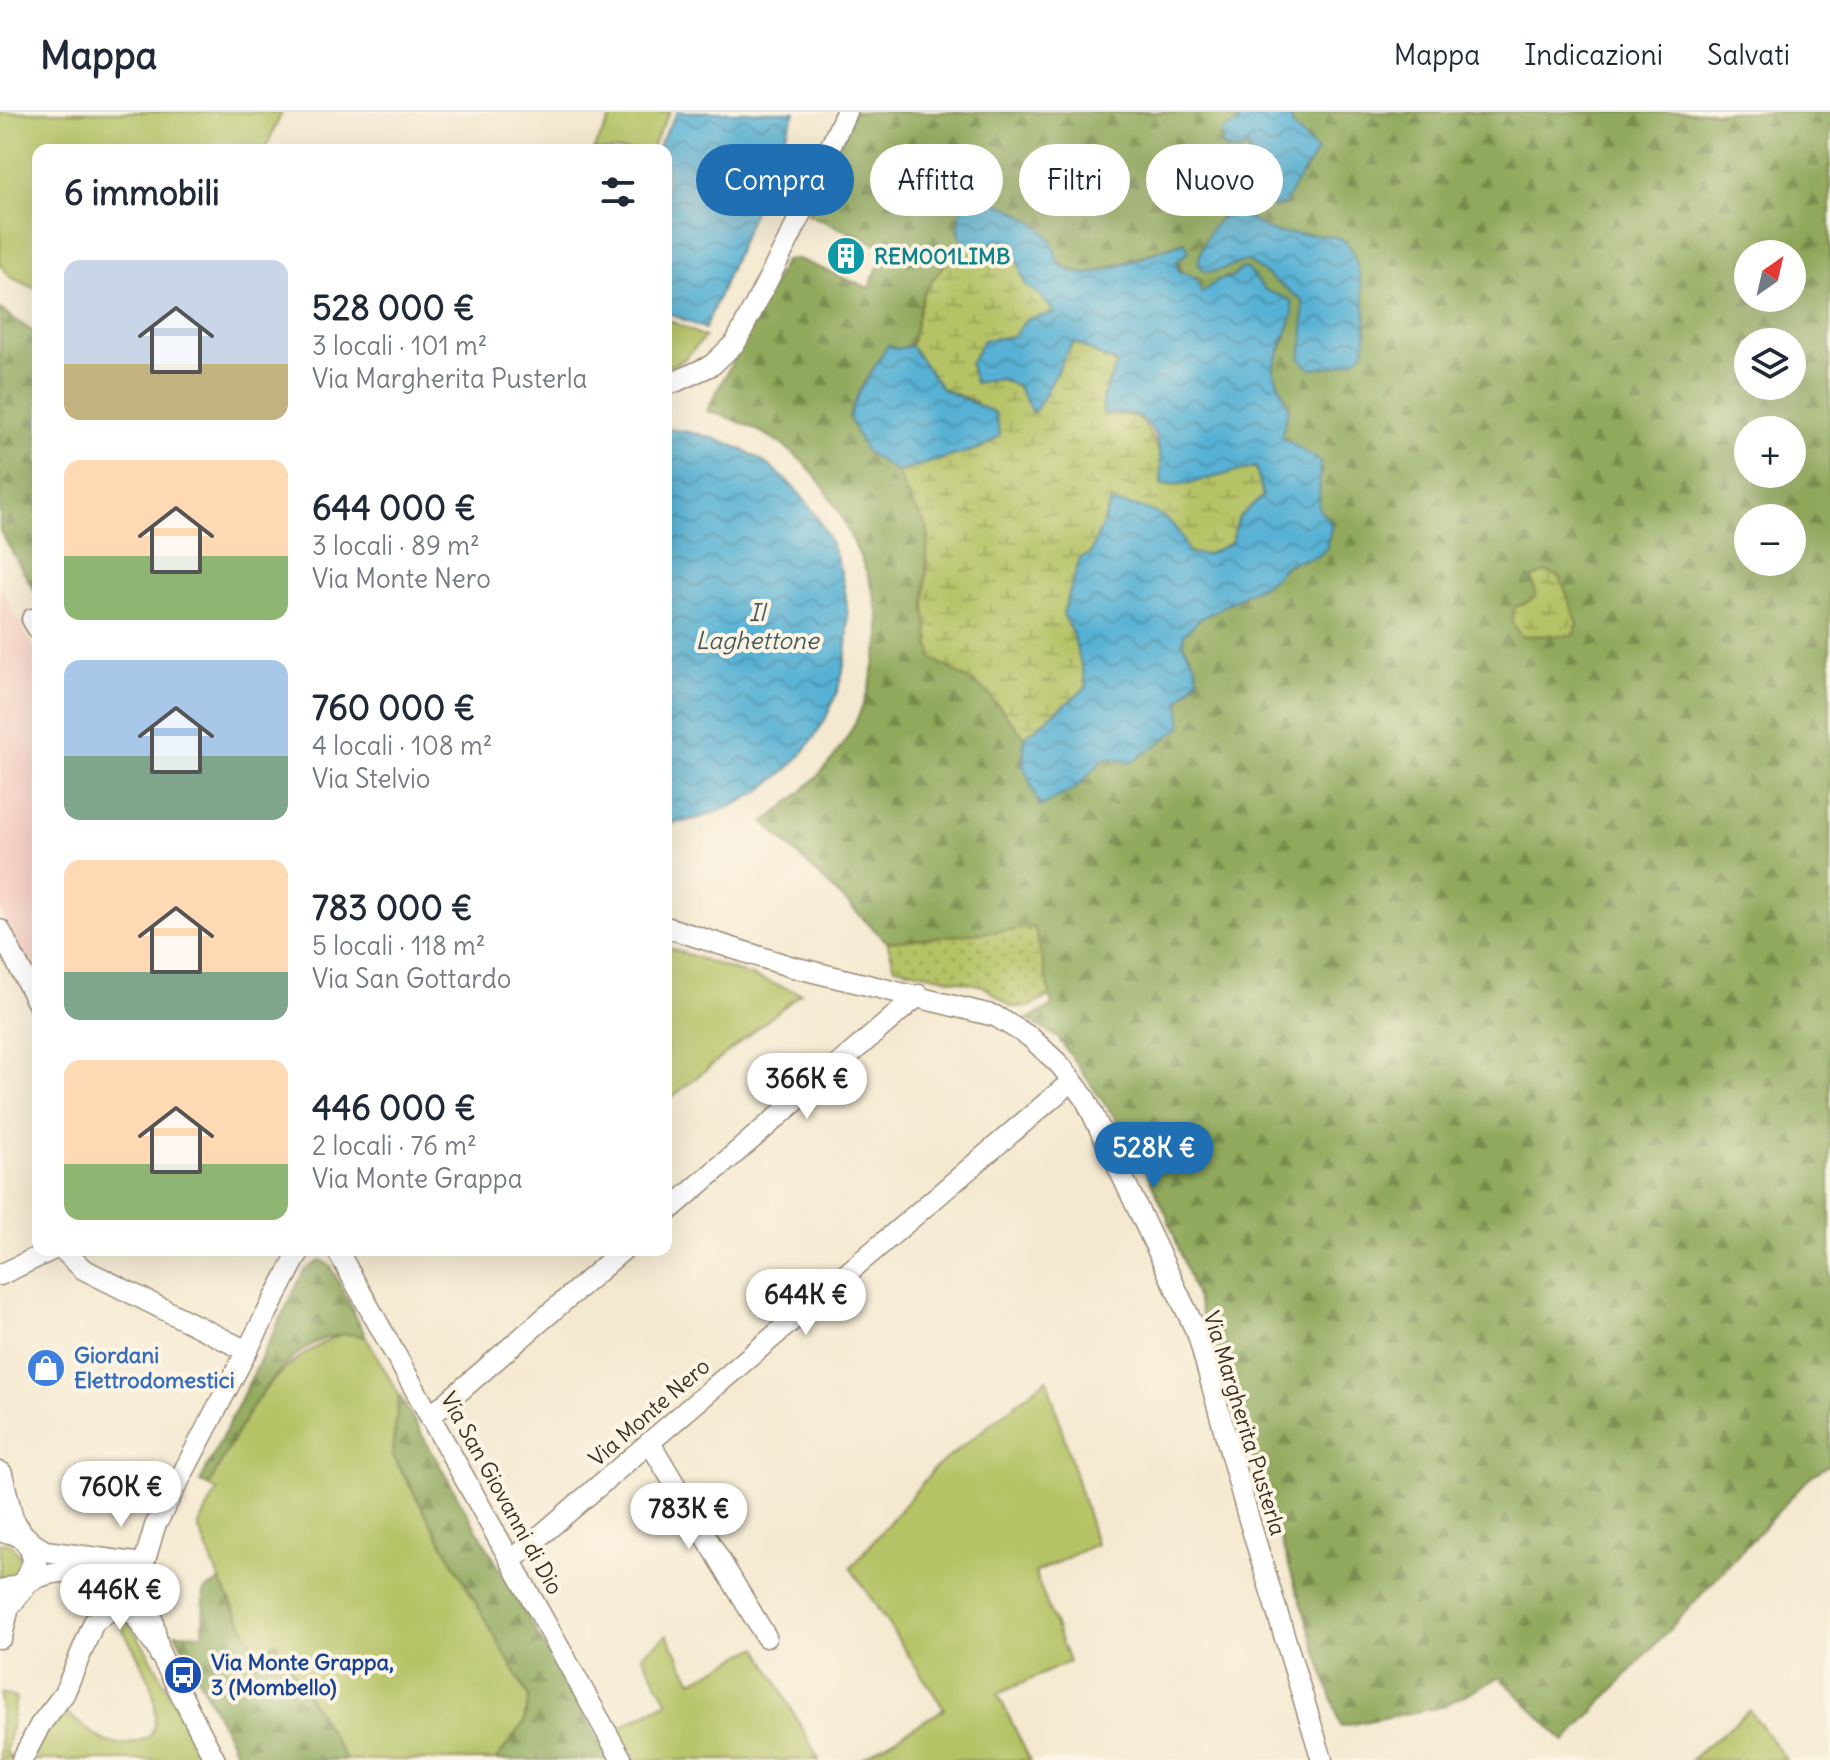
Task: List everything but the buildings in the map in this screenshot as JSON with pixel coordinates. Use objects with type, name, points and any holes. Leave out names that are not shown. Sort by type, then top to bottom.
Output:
[{"type":"main road","points":[[0,1474],[16,1535],[35,1563],[24,1585],[7,1607],[0,1636]]},
{"type":"main road","points":[[0,1593],[13,1592],[24,1585]]},
{"type":"street","points":[[672,383],[712,365],[736,342],[792,233],[846,112]]},
{"type":"street","name":"Via Margherita Pusterla","points":[[672,929],[789,966],[919,995],[995,1016],[1013,1025],[1061,1066],[1085,1098],[1198,1335],[1247,1513],[1322,1760]]},
{"type":"street","points":[[0,930],[32,992]]},
{"type":"street","points":[[672,1208],[919,995]]},
{"type":"street","name":"Via Monte Nero","points":[[512,1560],[1072,1081]]},
{"type":"street","points":[[0,1275],[40,1256]]},
{"type":"street","points":[[69,1256],[83,1269],[247,1351]]},
{"type":"street","points":[[22,1760],[40,1725],[64,1694],[94,1622],[121,1593],[138,1584],[155,1526],[297,1256]]},
{"type":"street","name":"Via San Giovanni di Dio","points":[[340,1256],[622,1760]]},
{"type":"street","points":[[432,1415],[616,1256]]},
{"type":"street","points":[[650,1443],[766,1637]]},
{"type":"street","points":[[101,1557],[128,1552],[155,1526]]},
{"type":"street","points":[[16,1535],[45,1551],[131,1562],[141,1576],[160,1655]]},
{"type":"street","points":[[24,1585],[46,1574],[68,1572],[99,1576],[121,1593],[160,1655],[215,1760]]},
{"type":"shaded area","points":[[0,586],[32,645],[32,971],[0,909]]},
{"type":"green space","points":[[0,112],[282,112],[268,144],[32,144],[32,287],[10,277],[0,265]]},
{"type":"green space","points":[[606,112],[670,112],[653,144],[596,144],[612,116]]},
{"type":"green space","points":[[853,112],[1231,112],[1239,122],[1234,127],[1247,144],[1146,144],[1146,216],[1283,216],[1283,202],[1285,205],[1294,180],[1306,172],[1292,125],[1292,112],[1830,112],[1830,1465],[1811,1476],[1565,1742],[1500,1677],[1441,1707],[1341,1726],[1257,1468],[1167,1216],[1134,1145],[1058,1038],[1027,1019],[1052,1007],[1035,928],[887,942],[764,822],[820,773],[848,737],[867,693],[878,649],[879,618],[870,580],[860,556],[837,509],[810,469],[776,440],[733,419],[707,411],[785,260],[798,259],[869,288],[886,248],[812,216],[854,216],[854,144],[839,144]],"holes":[[[957,225],[1054,257],[1067,268],[1086,275],[1184,242],[1179,267],[1202,294],[1226,277],[1233,277],[1241,269],[1265,290],[1287,335],[1273,370],[1289,409],[1281,437],[1307,453],[1322,471],[1317,485],[1319,510],[1325,514],[1304,560],[1287,564],[1273,579],[1200,619],[1184,634],[1183,644],[1191,655],[1191,689],[1106,756],[1076,788],[1023,765],[1025,737],[984,689],[932,658],[925,608],[928,528],[897,472],[866,451],[849,417],[859,392],[888,346],[897,349],[911,346],[923,294],[962,241]]]},
{"type":"green space","points":[[962,241],[970,246],[1012,241],[1025,285],[1042,296],[1055,314],[988,382],[998,379],[1017,385],[1033,412],[1073,342],[1117,364],[1102,398],[1118,415],[1128,415],[1143,422],[1165,463],[1186,484],[1257,467],[1263,496],[1239,517],[1231,543],[1206,555],[1188,553],[1111,502],[1090,555],[1080,559],[1063,614],[1073,634],[1087,687],[1025,737],[984,689],[932,658],[925,608],[928,529],[897,472],[981,448],[976,402],[942,389],[911,346],[923,294]]},
{"type":"green space","points":[[0,309],[32,331],[32,587],[0,531]]},
{"type":"green space","points":[[672,322],[705,337],[682,361],[672,365]]},
{"type":"green space","points":[[1545,572],[1560,577],[1578,624],[1573,635],[1521,636],[1512,622],[1514,608],[1531,600],[1536,593],[1532,578]]},
{"type":"green space","points":[[1035,928],[1050,996],[1029,1007],[1012,1007],[983,986],[895,967],[887,942]]},
{"type":"green space","points":[[672,949],[801,993],[672,1097]]},
{"type":"green space","points":[[321,1260],[331,1267],[366,1337],[338,1335],[313,1344],[290,1361],[269,1383],[251,1410],[209,1486],[200,1482],[304,1271]]},
{"type":"green space","points":[[346,1332],[366,1337],[399,1395],[392,1454],[529,1697],[525,1722],[496,1760],[346,1760],[276,1643],[258,1655],[220,1581],[198,1527],[217,1491],[209,1486],[261,1394],[295,1360]]},
{"type":"green space","points":[[1047,1379],[1096,1544],[1035,1573],[1069,1662],[998,1694],[1030,1760],[859,1760],[944,1709],[851,1568],[934,1469]]},
{"type":"green space","points":[[399,1395],[610,1760],[496,1760],[524,1722],[529,1697],[392,1454]]},
{"type":"green space","points":[[0,1543],[11,1544],[22,1559],[15,1575],[0,1579]]},
{"type":"green space","points":[[220,1581],[258,1654],[276,1642],[346,1760],[240,1760],[175,1633],[203,1634],[204,1591]]},
{"type":"green space","points":[[126,1619],[149,1654],[205,1760],[29,1760],[62,1710],[102,1739],[113,1743],[137,1742],[151,1735],[155,1721],[153,1693],[121,1627]]},
{"type":"green space","points":[[667,1635],[692,1681],[758,1647],[819,1760],[634,1760],[616,1729],[668,1702],[642,1655]]},
{"type":"green space","points":[[0,1693],[16,1698],[6,1754],[18,1760],[0,1760]]},
{"type":"green space","points":[[1750,1710],[1786,1760],[1691,1760],[1693,1758]]},
{"type":"water","points":[[677,112],[795,112],[782,144],[696,144],[696,216],[752,216],[705,329],[672,315],[672,144],[659,144]]},
{"type":"water","points":[[1231,112],[1292,112],[1292,125],[1317,151],[1285,205],[1283,144],[1222,144],[1223,131],[1239,122]]},
{"type":"water","points":[[1003,206],[1011,209],[1045,232],[1061,265],[1084,274],[1103,271],[1185,242],[1189,251],[1176,262],[1179,272],[1195,277],[1202,293],[1218,280],[1233,277],[1241,269],[1247,268],[1265,290],[1291,300],[1293,314],[1273,370],[1289,409],[1281,437],[1320,461],[1319,509],[1332,524],[1326,549],[1318,556],[1287,564],[1273,579],[1200,619],[1184,634],[1183,644],[1196,666],[1198,678],[1179,702],[1182,727],[1131,763],[1106,757],[1076,788],[1040,807],[1023,765],[1025,737],[1087,687],[1073,634],[1063,614],[1080,558],[1090,555],[1111,502],[1159,514],[1176,528],[1188,553],[1206,555],[1231,543],[1239,517],[1263,496],[1256,467],[1186,484],[1161,485],[1160,453],[1148,424],[1129,414],[1103,414],[1102,398],[1117,364],[1074,342],[1033,413],[1017,385],[998,379],[975,383],[970,364],[983,340],[1014,336],[1026,319],[1055,313],[1042,297],[1025,285],[1012,241],[970,246],[962,241],[959,216],[1003,216]]},
{"type":"water","points":[[1224,216],[1246,216],[1278,233],[1332,237],[1345,241],[1356,261],[1363,296],[1366,331],[1362,353],[1338,366],[1310,369],[1300,359],[1304,339],[1303,301],[1248,261],[1206,272],[1198,264],[1202,247]]},
{"type":"water","points":[[888,345],[897,349],[911,346],[942,389],[995,413],[1000,436],[981,448],[897,472],[865,451],[849,417],[859,392]]},
{"type":"water","name":"Il Laghettone","points":[[672,431],[743,450],[800,494],[835,553],[848,620],[838,688],[805,750],[748,798],[672,823]]},
{"type":"place","name":"REM001LIMB","points":[[846,256]]},
{"type":"place","name":"Giordani Elettrodomestici","points":[[46,1368]]},
{"type":"place","name":"Via Monte Grappa, 3 (Mombello)","points":[[183,1675]]}]
